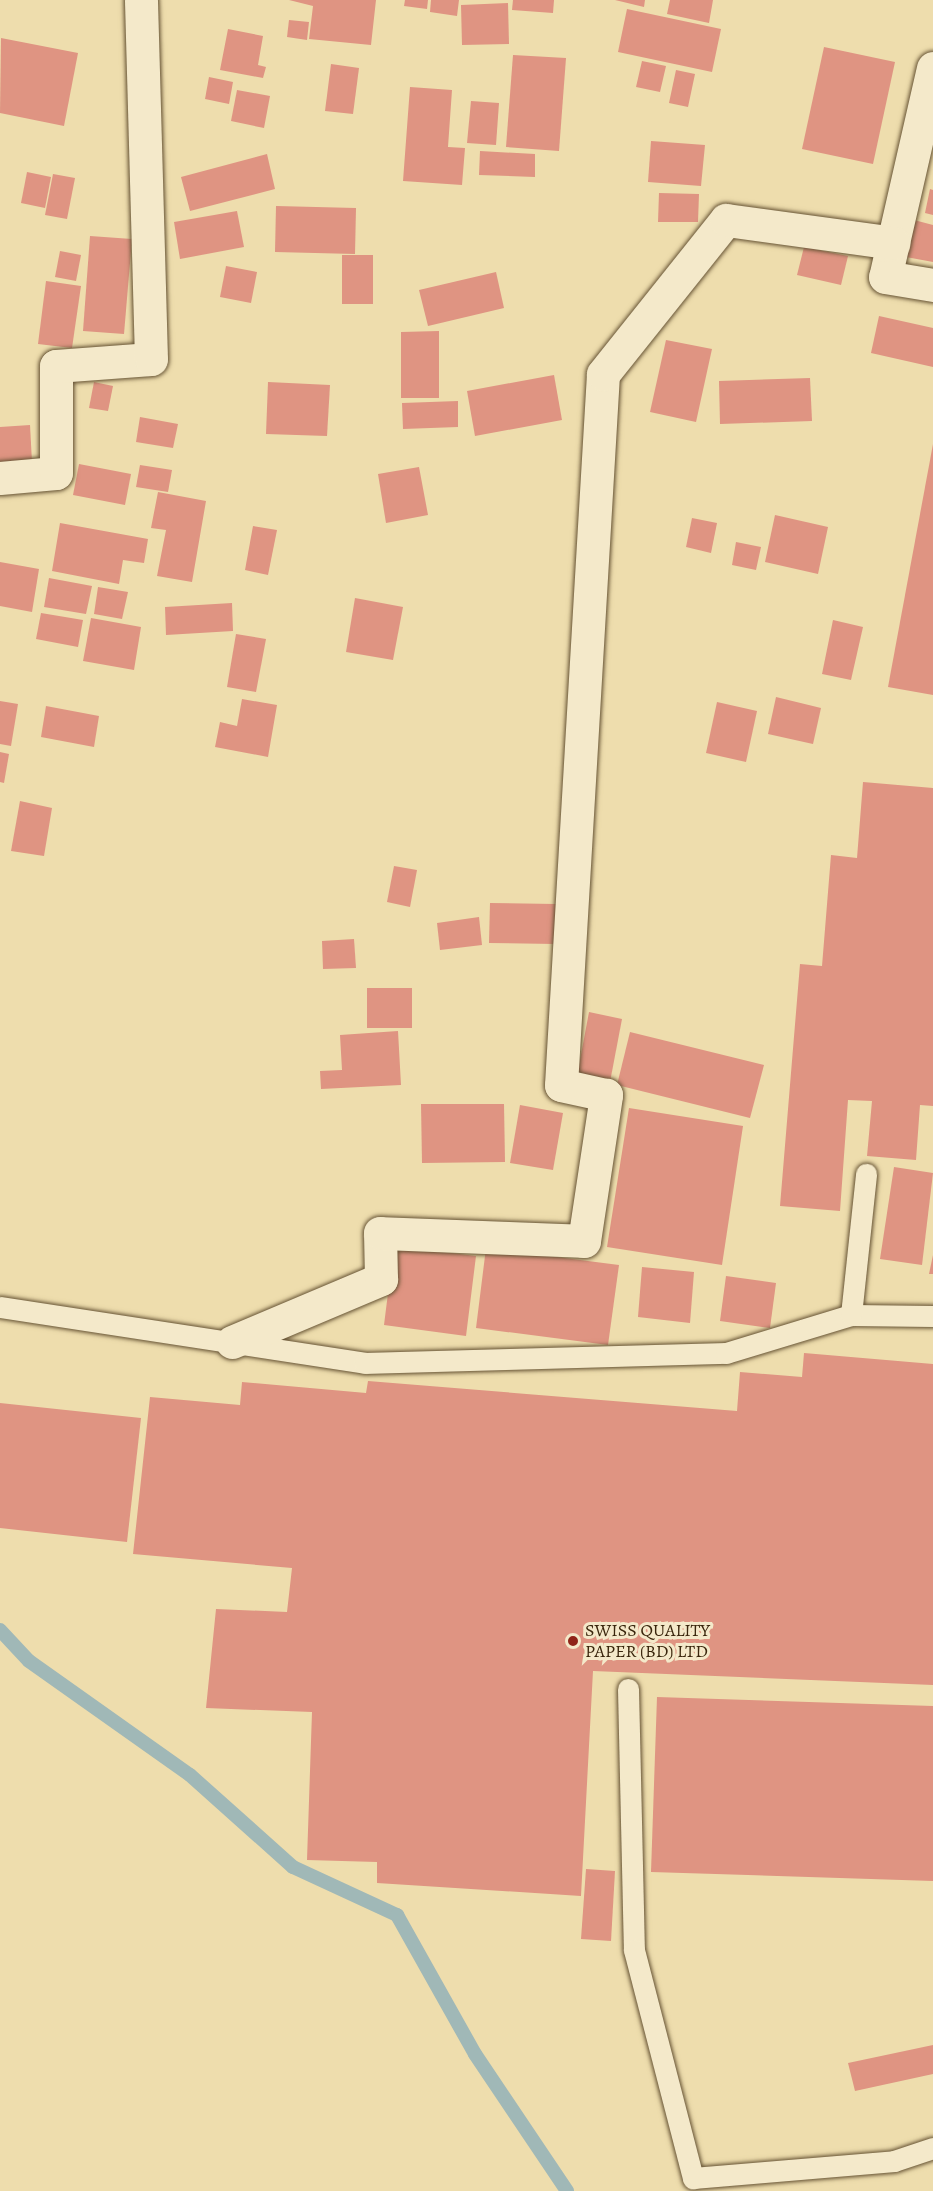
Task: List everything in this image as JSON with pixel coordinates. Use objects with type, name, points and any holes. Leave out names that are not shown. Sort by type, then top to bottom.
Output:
[{"type":"street","points":[[0,478],[56,473],[56,366],[151,359],[141,0]]},
{"type":"street","points":[[933,68],[885,277],[933,285]]},
{"type":"street","points":[[232,1342],[381,1280],[380,1233],[584,1241],[606,1095],[561,1085],[603,374],[726,220],[893,243]]},
{"type":"lane","points":[[851,1315],[866,1174]]},
{"type":"lane","points":[[0,1307],[365,1363],[726,1353],[851,1315],[933,1316]]},
{"type":"lane","points":[[628,1689],[634,1950],[693,2178],[894,2161],[933,2148]]},
{"type":"building","points":[[289,0],[376,0],[371,45],[309,39],[313,6]]},
{"type":"building","points":[[405,0],[428,0],[427,9],[404,6]]},
{"type":"building","points":[[431,0],[459,0],[457,16],[430,12]]},
{"type":"building","points":[[513,0],[554,0],[553,13],[512,10]]},
{"type":"building","points":[[615,0],[645,0],[644,7]]},
{"type":"building","points":[[670,0],[713,0],[709,23],[667,14]]},
{"type":"building","points":[[508,3],[509,44],[462,45],[461,5]]},
{"type":"building","points":[[627,9],[721,29],[712,72],[618,52]]},
{"type":"building","points":[[289,20],[309,22],[307,40],[287,37]]},
{"type":"building","points":[[228,29],[263,36],[258,65],[266,67],[263,78],[220,70]]},
{"type":"building","points":[[1,38],[78,53],[64,126],[0,113]]},
{"type":"building","points":[[824,47],[895,62],[873,164],[802,149]]},
{"type":"building","points":[[513,55],[566,58],[559,151],[506,147]]},
{"type":"building","points":[[642,61],[666,66],[660,92],[636,87]]},
{"type":"building","points":[[331,64],[359,68],[353,114],[325,111]]},
{"type":"building","points":[[676,70],[695,74],[688,107],[669,103]]},
{"type":"building","points":[[209,77],[233,82],[229,104],[205,99]]},
{"type":"building","points":[[410,87],[452,90],[448,147],[465,148],[462,185],[403,181]]},
{"type":"building","points":[[237,90],[270,96],[264,128],[231,121]]},
{"type":"building","points":[[471,101],[499,103],[496,145],[467,143]]},
{"type":"building","points":[[651,141],[705,145],[701,186],[648,182]]},
{"type":"building","points":[[480,151],[535,154],[535,177],[479,175]]},
{"type":"building","points":[[267,154],[275,189],[190,211],[181,177]]},
{"type":"building","points":[[27,172],[51,177],[45,208],[21,203]]},
{"type":"building","points":[[53,174],[75,178],[67,219],[45,215]]},
{"type":"building","points":[[930,189],[933,190],[933,215],[925,213]]},
{"type":"building","points":[[659,193],[699,194],[698,222],[658,222]]},
{"type":"building","points":[[276,206],[356,208],[355,254],[275,252]]},
{"type":"building","points":[[237,211],[244,247],[180,259],[174,222]]},
{"type":"building","points":[[914,220],[933,225],[933,262],[906,257]]},
{"type":"building","points":[[90,236],[132,239],[124,334],[83,331]]},
{"type":"building","points":[[804,247],[848,256],[841,285],[797,275]]},
{"type":"building","points":[[60,251],[81,255],[76,281],[55,277]]},
{"type":"building","points":[[342,255],[373,255],[373,304],[342,304]]},
{"type":"building","points":[[226,266],[257,272],[251,303],[220,297]]},
{"type":"building","points":[[496,272],[504,308],[428,326],[419,290]]},
{"type":"building","points":[[46,281],[81,286],[72,348],[38,344]]},
{"type":"building","points":[[879,316],[933,328],[933,367],[871,353]]},
{"type":"building","points":[[439,331],[439,398],[401,398],[401,332]]},
{"type":"building","points":[[666,340],[712,349],[696,422],[650,412]]},
{"type":"building","points":[[554,375],[562,420],[475,436],[467,391]]},
{"type":"building","points":[[810,378],[812,421],[720,424],[719,381]]},
{"type":"building","points":[[94,382],[113,386],[108,411],[89,408]]},
{"type":"building","points":[[268,382],[330,385],[327,436],[266,434]]},
{"type":"building","points":[[458,401],[458,427],[403,429],[402,403]]},
{"type":"building","points":[[140,417],[178,424],[173,448],[136,442]]},
{"type":"building","points":[[30,425],[32,462],[0,464],[0,427]]},
{"type":"building","points":[[933,444],[933,695],[888,687]]},
{"type":"building","points":[[79,464],[131,474],[125,505],[73,495]]},
{"type":"building","points":[[140,465],[172,470],[168,492],[136,487]]},
{"type":"building","points":[[419,467],[428,515],[386,523],[378,474]]},
{"type":"building","points":[[158,492],[206,501],[192,582],[157,576],[166,530],[151,528]]},
{"type":"building","points":[[775,515],[828,527],[818,574],[765,562]]},
{"type":"building","points":[[692,518],[717,523],[711,553],[686,547]]},
{"type":"building","points":[[60,523],[148,539],[144,563],[123,560],[119,584],[52,571]]},
{"type":"building","points":[[253,526],[277,530],[268,575],[245,570]]},
{"type":"building","points":[[736,542],[761,547],[756,570],[732,565]]},
{"type":"building","points":[[0,562],[39,569],[32,612],[0,606]]},
{"type":"building","points":[[49,578],[92,586],[86,614],[44,607]]},
{"type":"building","points":[[98,587],[128,592],[122,619],[94,614]]},
{"type":"building","points":[[355,598],[403,607],[393,660],[346,652]]},
{"type":"building","points":[[232,603],[233,631],[166,635],[165,607]]},
{"type":"building","points":[[41,613],[83,620],[78,647],[36,639]]},
{"type":"building","points":[[91,618],[141,627],[134,670],[83,661]]},
{"type":"building","points":[[833,620],[863,627],[851,680],[822,674]]},
{"type":"building","points":[[236,634],[266,639],[256,692],[227,687]]},
{"type":"building","points":[[776,697],[821,708],[813,744],[768,734]]},
{"type":"building","points":[[242,699],[277,705],[268,757],[215,747],[220,722],[237,726]]},
{"type":"building","points":[[0,701],[18,704],[11,746],[0,744]]},
{"type":"building","points":[[717,702],[757,711],[746,762],[706,753]]},
{"type":"building","points":[[46,706],[99,716],[94,747],[41,737]]},
{"type":"building","points":[[0,752],[9,754],[4,783],[0,782]]},
{"type":"building","points":[[863,782],[933,788],[933,1106],[920,1105],[916,1160],[867,1156],[872,1101],[848,1100],[840,1211],[780,1206],[800,964],[822,966],[831,855],[857,858]]},
{"type":"building","points":[[20,801],[52,808],[44,856],[11,851]]},
{"type":"building","points":[[394,866],[417,870],[410,907],[387,902]]},
{"type":"building","points":[[490,903],[556,904],[555,944],[489,943]]},
{"type":"building","points":[[479,917],[482,945],[440,950],[437,923]]},
{"type":"building","points":[[354,939],[356,968],[323,969],[322,941]]},
{"type":"building","points":[[367,988],[412,988],[412,1028],[367,1028]]},
{"type":"building","points":[[589,1012],[622,1019],[610,1082],[577,1076]]},
{"type":"building","points":[[398,1031],[401,1085],[321,1089],[320,1071],[342,1070],[340,1035]]},
{"type":"building","points":[[630,1032],[764,1065],[750,1118],[617,1085]]},
{"type":"building","points":[[421,1104],[504,1104],[505,1162],[422,1163]]},
{"type":"building","points":[[520,1105],[563,1113],[553,1170],[510,1163]]},
{"type":"building","points":[[629,1108],[743,1126],[722,1265],[607,1247]]},
{"type":"building","points":[[894,1167],[933,1173],[922,1265],[880,1259]]},
{"type":"building","points":[[394,1246],[476,1256],[466,1336],[384,1325]]},
{"type":"building","points":[[486,1248],[619,1265],[608,1345],[476,1328]]},
{"type":"building","points":[[933,1255],[933,1274],[929,1274]]},
{"type":"building","points":[[642,1267],[694,1272],[690,1323],[638,1317]]},
{"type":"building","points":[[726,1276],[776,1283],[770,1328],[720,1321]]},
{"type":"building","name":"SWISS QUALITY PAPER (BD) LTD","points":[[804,1353],[933,1364],[933,1685],[593,1671],[581,1896],[377,1883],[377,1862],[307,1860],[312,1712],[206,1708],[216,1609],[287,1612],[292,1568],[133,1554],[150,1397],[240,1405],[242,1382],[366,1393],[368,1381],[737,1411],[740,1372],[802,1377]]},
{"type":"building","points":[[0,1403],[141,1418],[127,1542],[0,1528]]},
{"type":"building","points":[[657,1697],[933,1706],[933,1881],[651,1872]]},
{"type":"building","points":[[586,1869],[615,1871],[611,1941],[581,1939]]},
{"type":"building","points":[[933,2045],[933,2074],[855,2091],[848,2063]]},
{"type":"waterway","points":[[0,1630],[29,1661],[190,1775],[293,1867],[397,1915],[475,2054],[567,2191]]},
{"type":"place","name":"SWISS QUALITY PAPER (BD) LTD","points":[[573,1641]]}]
